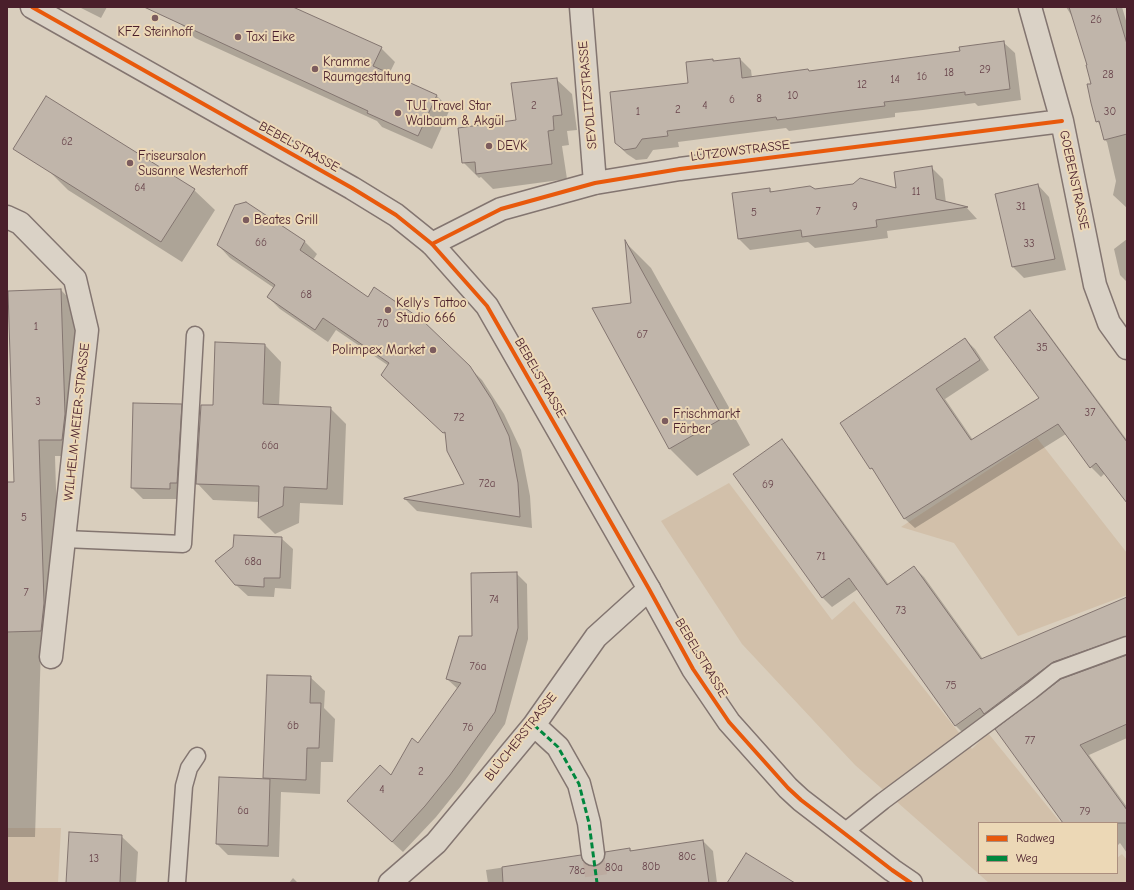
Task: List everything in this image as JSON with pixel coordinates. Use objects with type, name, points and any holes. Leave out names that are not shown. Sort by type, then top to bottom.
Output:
[{"type":"street","name":"BEBELSTRASSE","points":[[32,7],[352,188],[396,215],[432,244],[487,306],[649,589],[693,669],[729,722],[788,788],[801,800],[911,883]]},
{"type":"street","name":"SEYDLITZSTRASSE","points":[[580,7],[595,184]]},
{"type":"street","name":"GOEBENSTRASSE","points":[[1030,7],[1062,121],[1095,284],[1109,323],[1127,348]]},
{"type":"street","name":"LÜTZOWSTRASSE","points":[[432,244],[501,209],[595,184],[680,169],[1062,121]]},
{"type":"street","name":"WILHELM-MEIER-STRASSE","points":[[7,217],[20,223],[75,279],[87,330],[52,657]]},
{"type":"street","name":"BLÜCHERSTRASSE","points":[[390,883],[436,843],[534,725],[596,637],[649,589]]},
{"type":"street","points":[[534,725],[558,747],[579,784],[589,823],[593,854]]},
{"type":"lane","points":[[64,539],[183,544],[195,335]]},
{"type":"lane","points":[[843,833],[883,801],[1056,671],[1127,645]]},
{"type":"lane","points":[[177,883],[184,786],[189,768],[197,756]]},
{"type":"shaded area","points":[[1037,438],[1127,553],[1127,595],[1018,636],[954,543],[901,527]]},
{"type":"shaded area","points":[[729,483],[832,620],[854,601],[972,749],[988,733],[1060,822],[978,822],[978,873],[855,765],[742,644],[661,521]]},
{"type":"shaded area","points":[[7,828],[61,828],[58,883],[7,883]]},
{"type":"shaded area","points":[[1122,854],[1127,860],[1127,883],[989,883],[979,874],[1118,874],[1118,857]]},
{"type":"building","points":[[144,7],[293,7],[382,47],[373,66],[437,95],[418,136],[367,113],[368,111]]},
{"type":"building","points":[[1069,7],[1116,7],[1127,44],[1127,134],[1104,140],[1099,121],[1096,122],[1091,103],[1087,84],[1091,84],[1087,65]]},
{"type":"building","points":[[1004,41],[1010,89],[965,95],[965,92],[884,102],[885,106],[777,120],[776,117],[667,131],[668,136],[642,139],[636,148],[624,150],[615,143],[610,92],[688,83],[686,62],[740,58],[742,78],[808,69],[809,71],[960,51],[959,47]]},
{"type":"building","points":[[557,78],[562,115],[553,116],[554,130],[548,131],[552,164],[476,174],[475,162],[462,163],[458,128],[516,120],[511,83]]},
{"type":"building","points":[[46,96],[195,189],[161,242],[13,149]]},
{"type":"building","points":[[932,166],[936,199],[968,207],[876,220],[877,227],[802,237],[801,230],[738,239],[732,193],[770,188],[770,192],[810,186],[815,189],[853,184],[860,178],[896,188],[894,172]]},
{"type":"building","points":[[1038,184],[1055,259],[1012,267],[995,194]]},
{"type":"building","points":[[246,202],[305,241],[300,250],[368,297],[374,287],[421,319],[470,366],[492,400],[509,436],[518,483],[520,517],[404,499],[464,484],[447,451],[445,432],[443,433],[381,375],[389,363],[323,318],[315,330],[267,297],[275,285],[217,245],[235,205]]},
{"type":"building","points":[[625,240],[723,418],[669,449],[592,308],[631,303]]},
{"type":"building","points":[[61,289],[65,414],[62,440],[39,440],[44,603],[41,631],[7,632],[7,482],[14,482],[8,291]]},
{"type":"building","points":[[1030,310],[1127,442],[1127,503],[1096,463],[1090,468],[1058,424],[904,519],[872,468],[870,469],[840,423],[965,338],[980,360],[936,389],[971,440],[1039,398],[994,337]]},
{"type":"building","points":[[215,342],[265,344],[263,404],[331,407],[327,489],[284,487],[283,506],[258,518],[259,486],[196,484],[201,405],[213,405]]},
{"type":"building","points":[[133,403],[182,404],[177,483],[170,483],[170,489],[131,488]]},
{"type":"building","points":[[782,439],[887,585],[914,566],[981,659],[1127,597],[1127,636],[1053,662],[984,714],[980,708],[955,726],[849,578],[822,598],[733,474]]},
{"type":"building","points":[[234,535],[282,537],[280,578],[264,578],[264,587],[235,585],[215,561],[233,547]]},
{"type":"building","points":[[517,572],[518,628],[495,712],[450,775],[425,806],[392,842],[347,801],[380,765],[391,775],[412,738],[418,743],[461,683],[446,679],[459,636],[472,636],[471,573]]},
{"type":"building","points":[[1127,655],[1127,724],[1080,745],[1127,810],[1127,823],[1062,822],[995,729],[1061,679]]},
{"type":"building","points":[[267,675],[311,676],[310,703],[321,703],[319,748],[307,748],[306,780],[263,778]]},
{"type":"building","points":[[219,777],[270,779],[268,846],[216,844]]},
{"type":"building","points":[[69,832],[122,835],[120,883],[66,883]]},
{"type":"building","points":[[703,840],[709,883],[503,883],[502,867],[581,855],[583,861],[588,865],[595,866],[601,864],[604,859],[605,852],[630,848],[630,851]]},
{"type":"building","points":[[746,853],[795,883],[727,883]]},
{"type":"tunnel","points":[[593,854],[597,883]]},
{"type":"marked path","points":[[534,725],[558,747],[579,784],[589,823],[597,883]]},
{"type":"cycle path","points":[[32,7],[352,188],[396,215],[432,244],[487,306],[649,589],[693,669],[729,722],[788,788],[801,800],[911,883]]},
{"type":"cycle path","points":[[432,244],[501,209],[595,183],[680,169],[1062,121]]},
{"type":"place","name":"KFZ Steinhoff","points":[[155,18]]},
{"type":"place","name":"Taxi Eike","points":[[238,37]]},
{"type":"place","name":"Kramme Raumgestaltung","points":[[315,69]]},
{"type":"place","name":"TUI Travel Star Walbaum & Akgül","points":[[398,113]]},
{"type":"place","name":"DEVK","points":[[489,146]]},
{"type":"place","name":"Friseursalon Susanne Westerhoff","points":[[130,163]]},
{"type":"place","name":"Beates Grill","points":[[246,220]]},
{"type":"place","name":"Kelly's Tattoo Studio 666","points":[[388,310]]},
{"type":"place","name":"Polimpex Market","points":[[433,350]]},
{"type":"place","name":"Frischmarkt Färber","points":[[665,421]]}]
